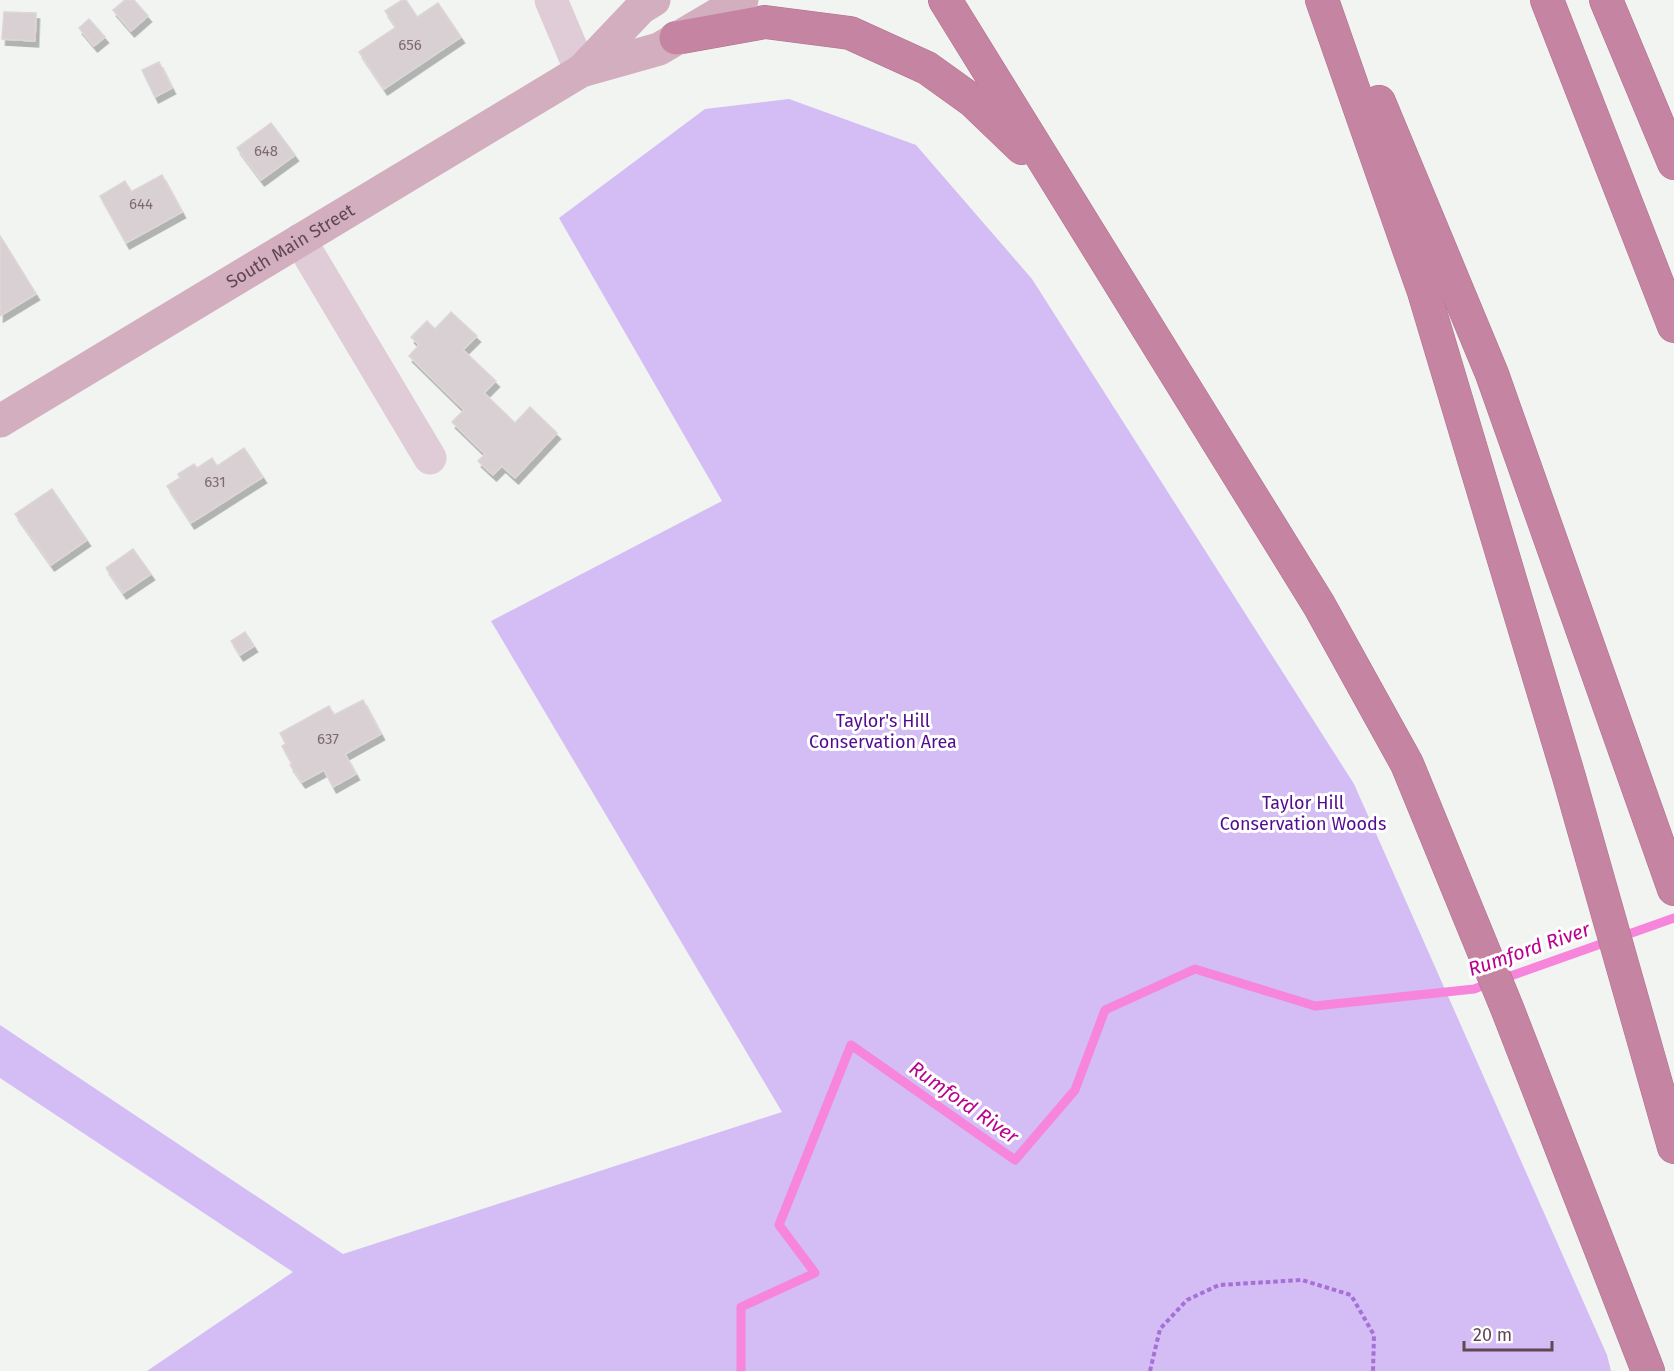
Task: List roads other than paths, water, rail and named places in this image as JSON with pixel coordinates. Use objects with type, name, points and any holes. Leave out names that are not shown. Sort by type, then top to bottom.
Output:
[{"type":"highway","points":[[945,0],[1335,635],[1407,764],[1507,1008],[1648,1371]]},
{"type":"highway","points":[[1322,0],[1424,292],[1603,896],[1674,1147]]},
{"type":"highway","points":[[1337,0],[1492,374],[1672,882]]},
{"type":"highway","points":[[1547,0],[1674,326]]},
{"type":"highway","points":[[1606,0],[1674,163]]},
{"type":"highway","points":[[676,38],[765,22],[850,33],[927,69],[973,101],[1041,168],[1081,220]]},
{"type":"main road","name":"South Main Street","points":[[581,71],[641,8],[654,0]]},
{"type":"main road","name":"South Main Street","points":[[0,421],[581,71],[659,49],[742,0]]},
{"type":"street","points":[[551,0],[581,71]]},
{"type":"street","points":[[300,240],[430,458]]},
{"type":"waterway","name":"Rumford River","points":[[741,1371],[741,1307],[815,1273],[779,1225],[851,1045],[1015,1160],[1075,1090],[1105,1010],[1195,969],[1315,1006],[1474,989],[1674,918]]},
{"type":"park label","name":"Taylor's Hill Conservation Area","points":[[883,731]]},
{"type":"park label","name":"Taylor Hill Conservation Woods","points":[[1303,813]]}]
